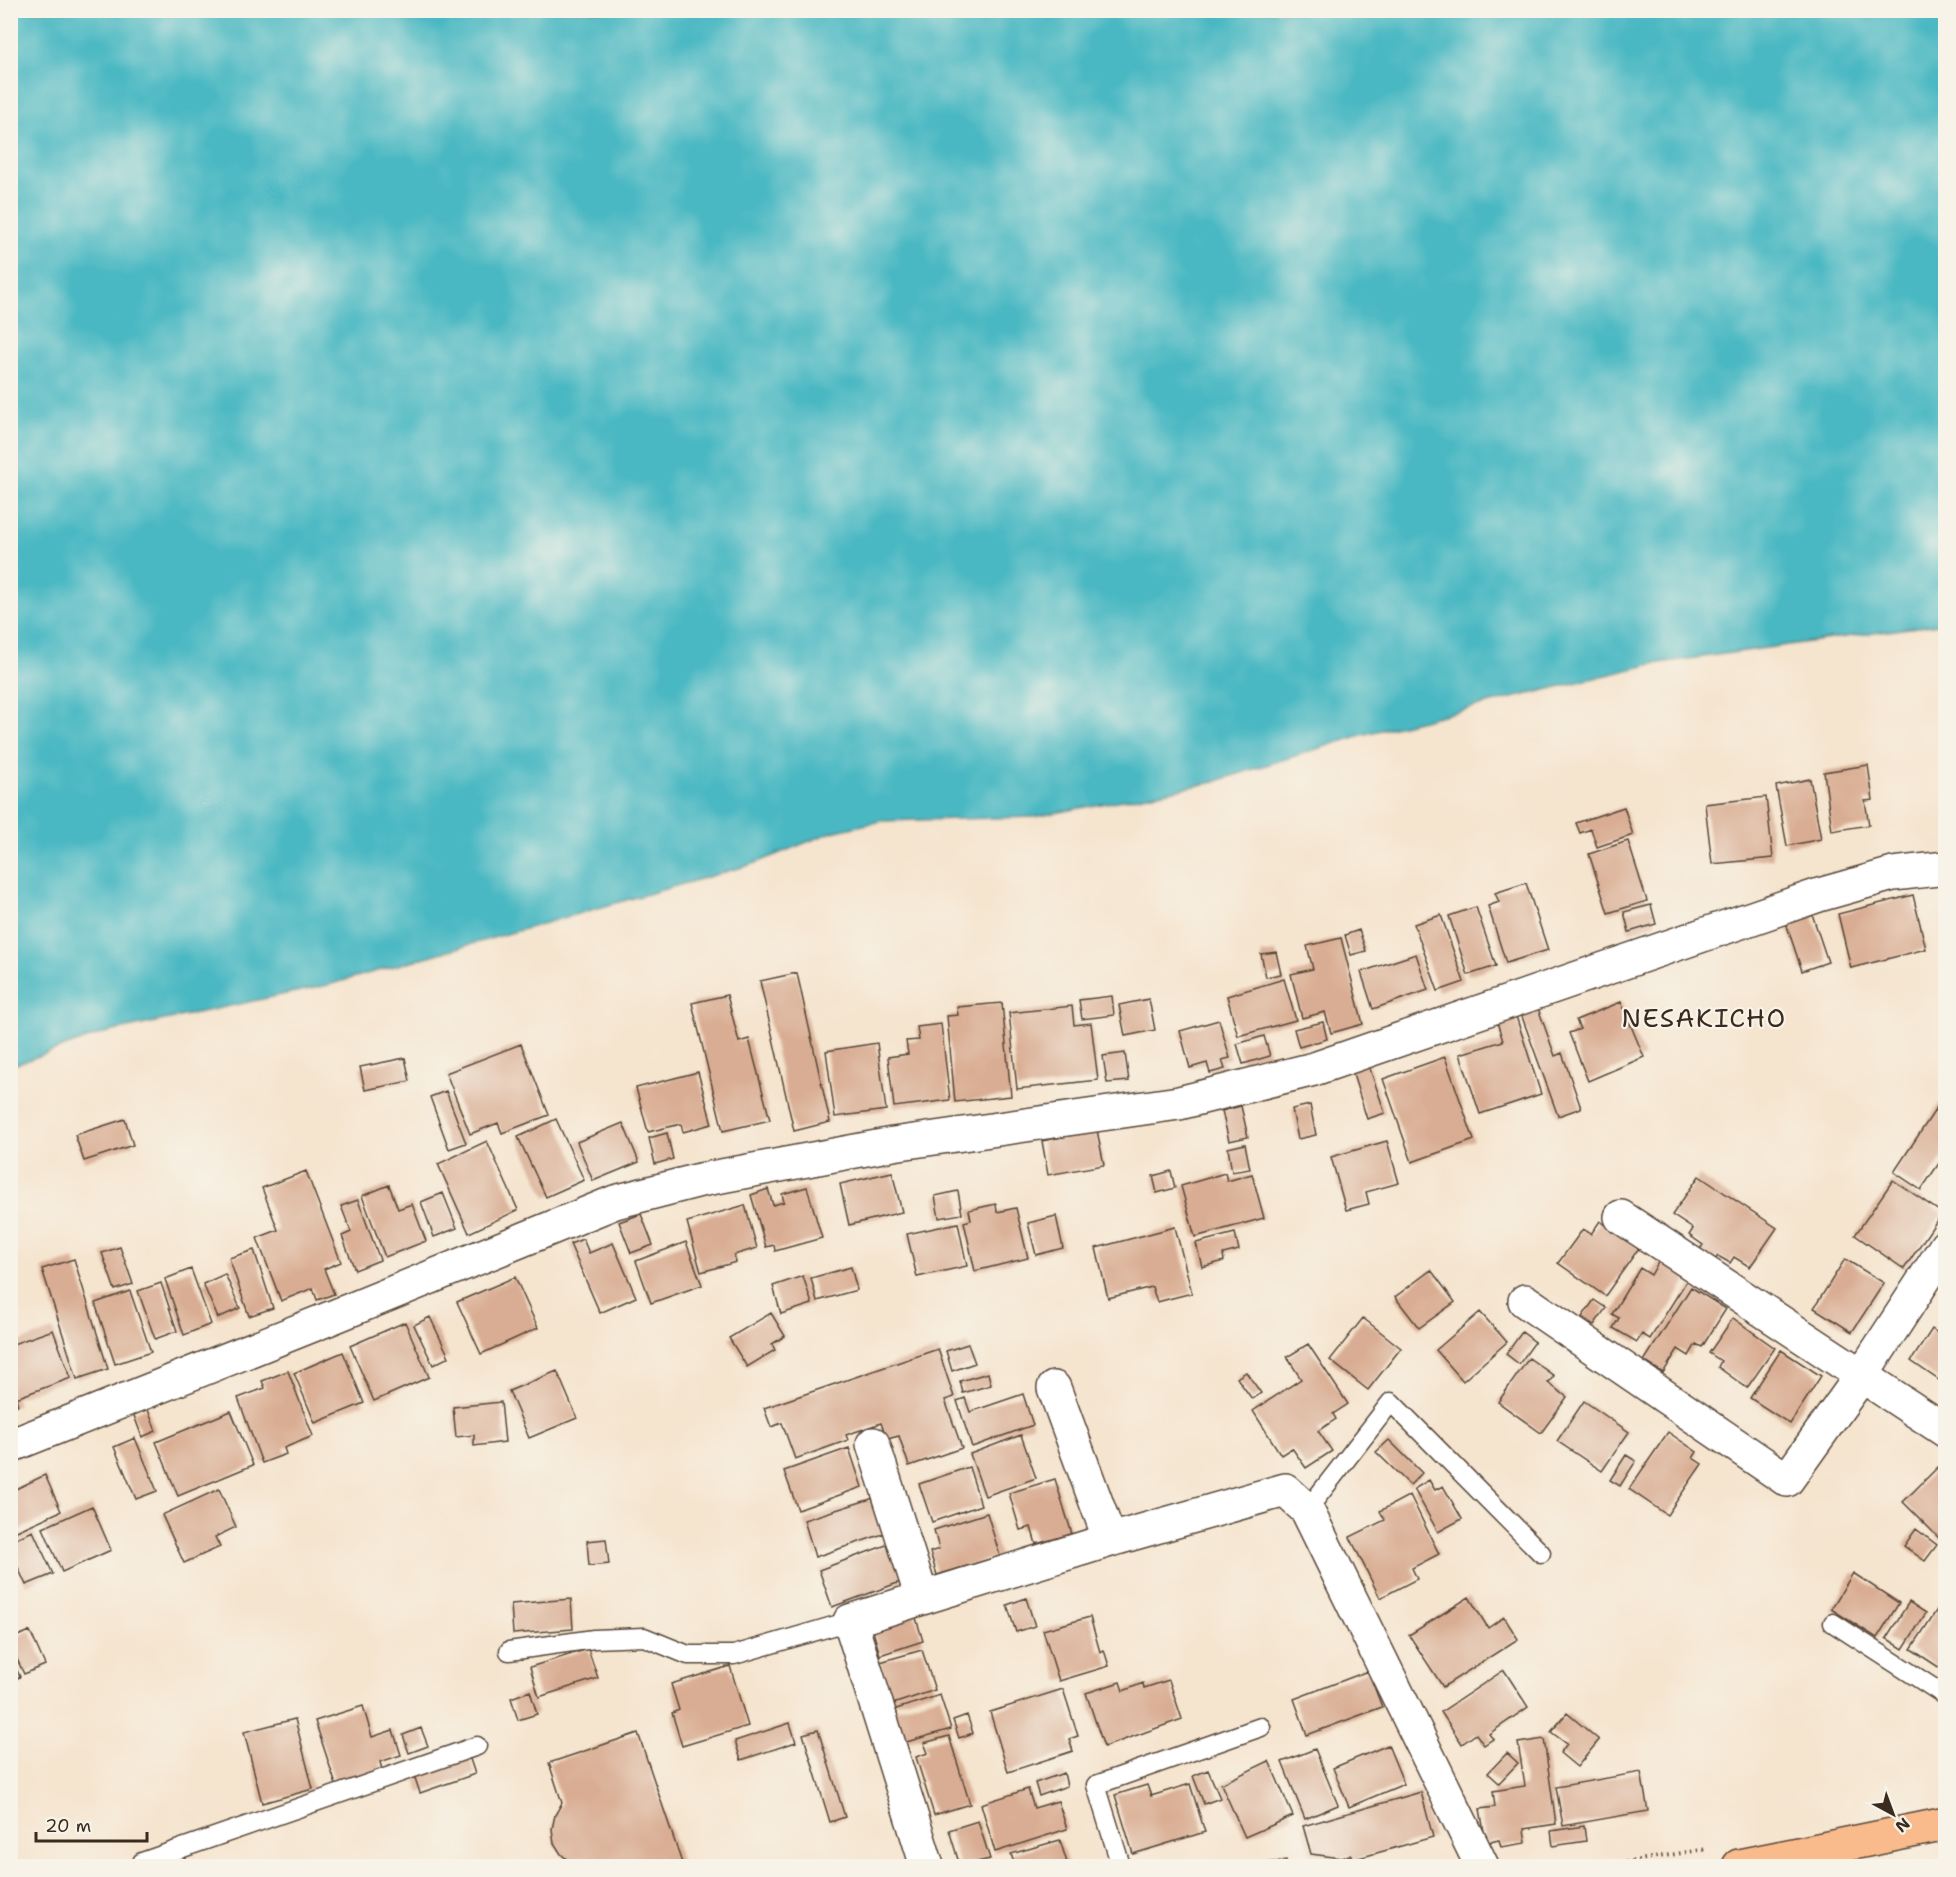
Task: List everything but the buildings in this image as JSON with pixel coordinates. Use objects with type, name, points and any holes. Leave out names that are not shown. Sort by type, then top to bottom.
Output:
[{"type":"highway","points":[[1739,1866],[1946,1824]]},
{"type":"street","points":[[10,1446],[615,1202],[700,1180],[893,1144],[1179,1103],[1314,1069],[1819,895],[1893,874],[1946,868]]},
{"type":"street","points":[[1621,1217],[1946,1431]]},
{"type":"street","points":[[1525,1301],[1787,1480],[1862,1375],[1946,1246]]},
{"type":"street","points":[[1054,1388],[1110,1540]]},
{"type":"street","points":[[873,1444],[922,1598]]},
{"type":"street","points":[[927,1866],[850,1621],[1110,1540],[1286,1490],[1307,1510],[1482,1866]]},
{"type":"lane","points":[[1307,1510],[1391,1402],[1541,1553]]},
{"type":"lane","points":[[509,1651],[594,1639],[644,1637],[688,1655],[734,1655],[850,1621]]},
{"type":"lane","points":[[1833,1623],[1946,1696]]},
{"type":"lane","points":[[1121,1866],[1096,1785],[1261,1727]]},
{"type":"lane","points":[[144,1866],[142,1862],[477,1746]]},
{"type":"water","points":[[10,11],[1945,11],[1945,623],[1652,664],[1361,735],[1210,783],[1034,817],[881,821],[832,832],[753,864],[328,985],[104,1033],[11,1066]]},
{"type":"district","name":"NESAKICHO","points":[[1704,1017]]}]
